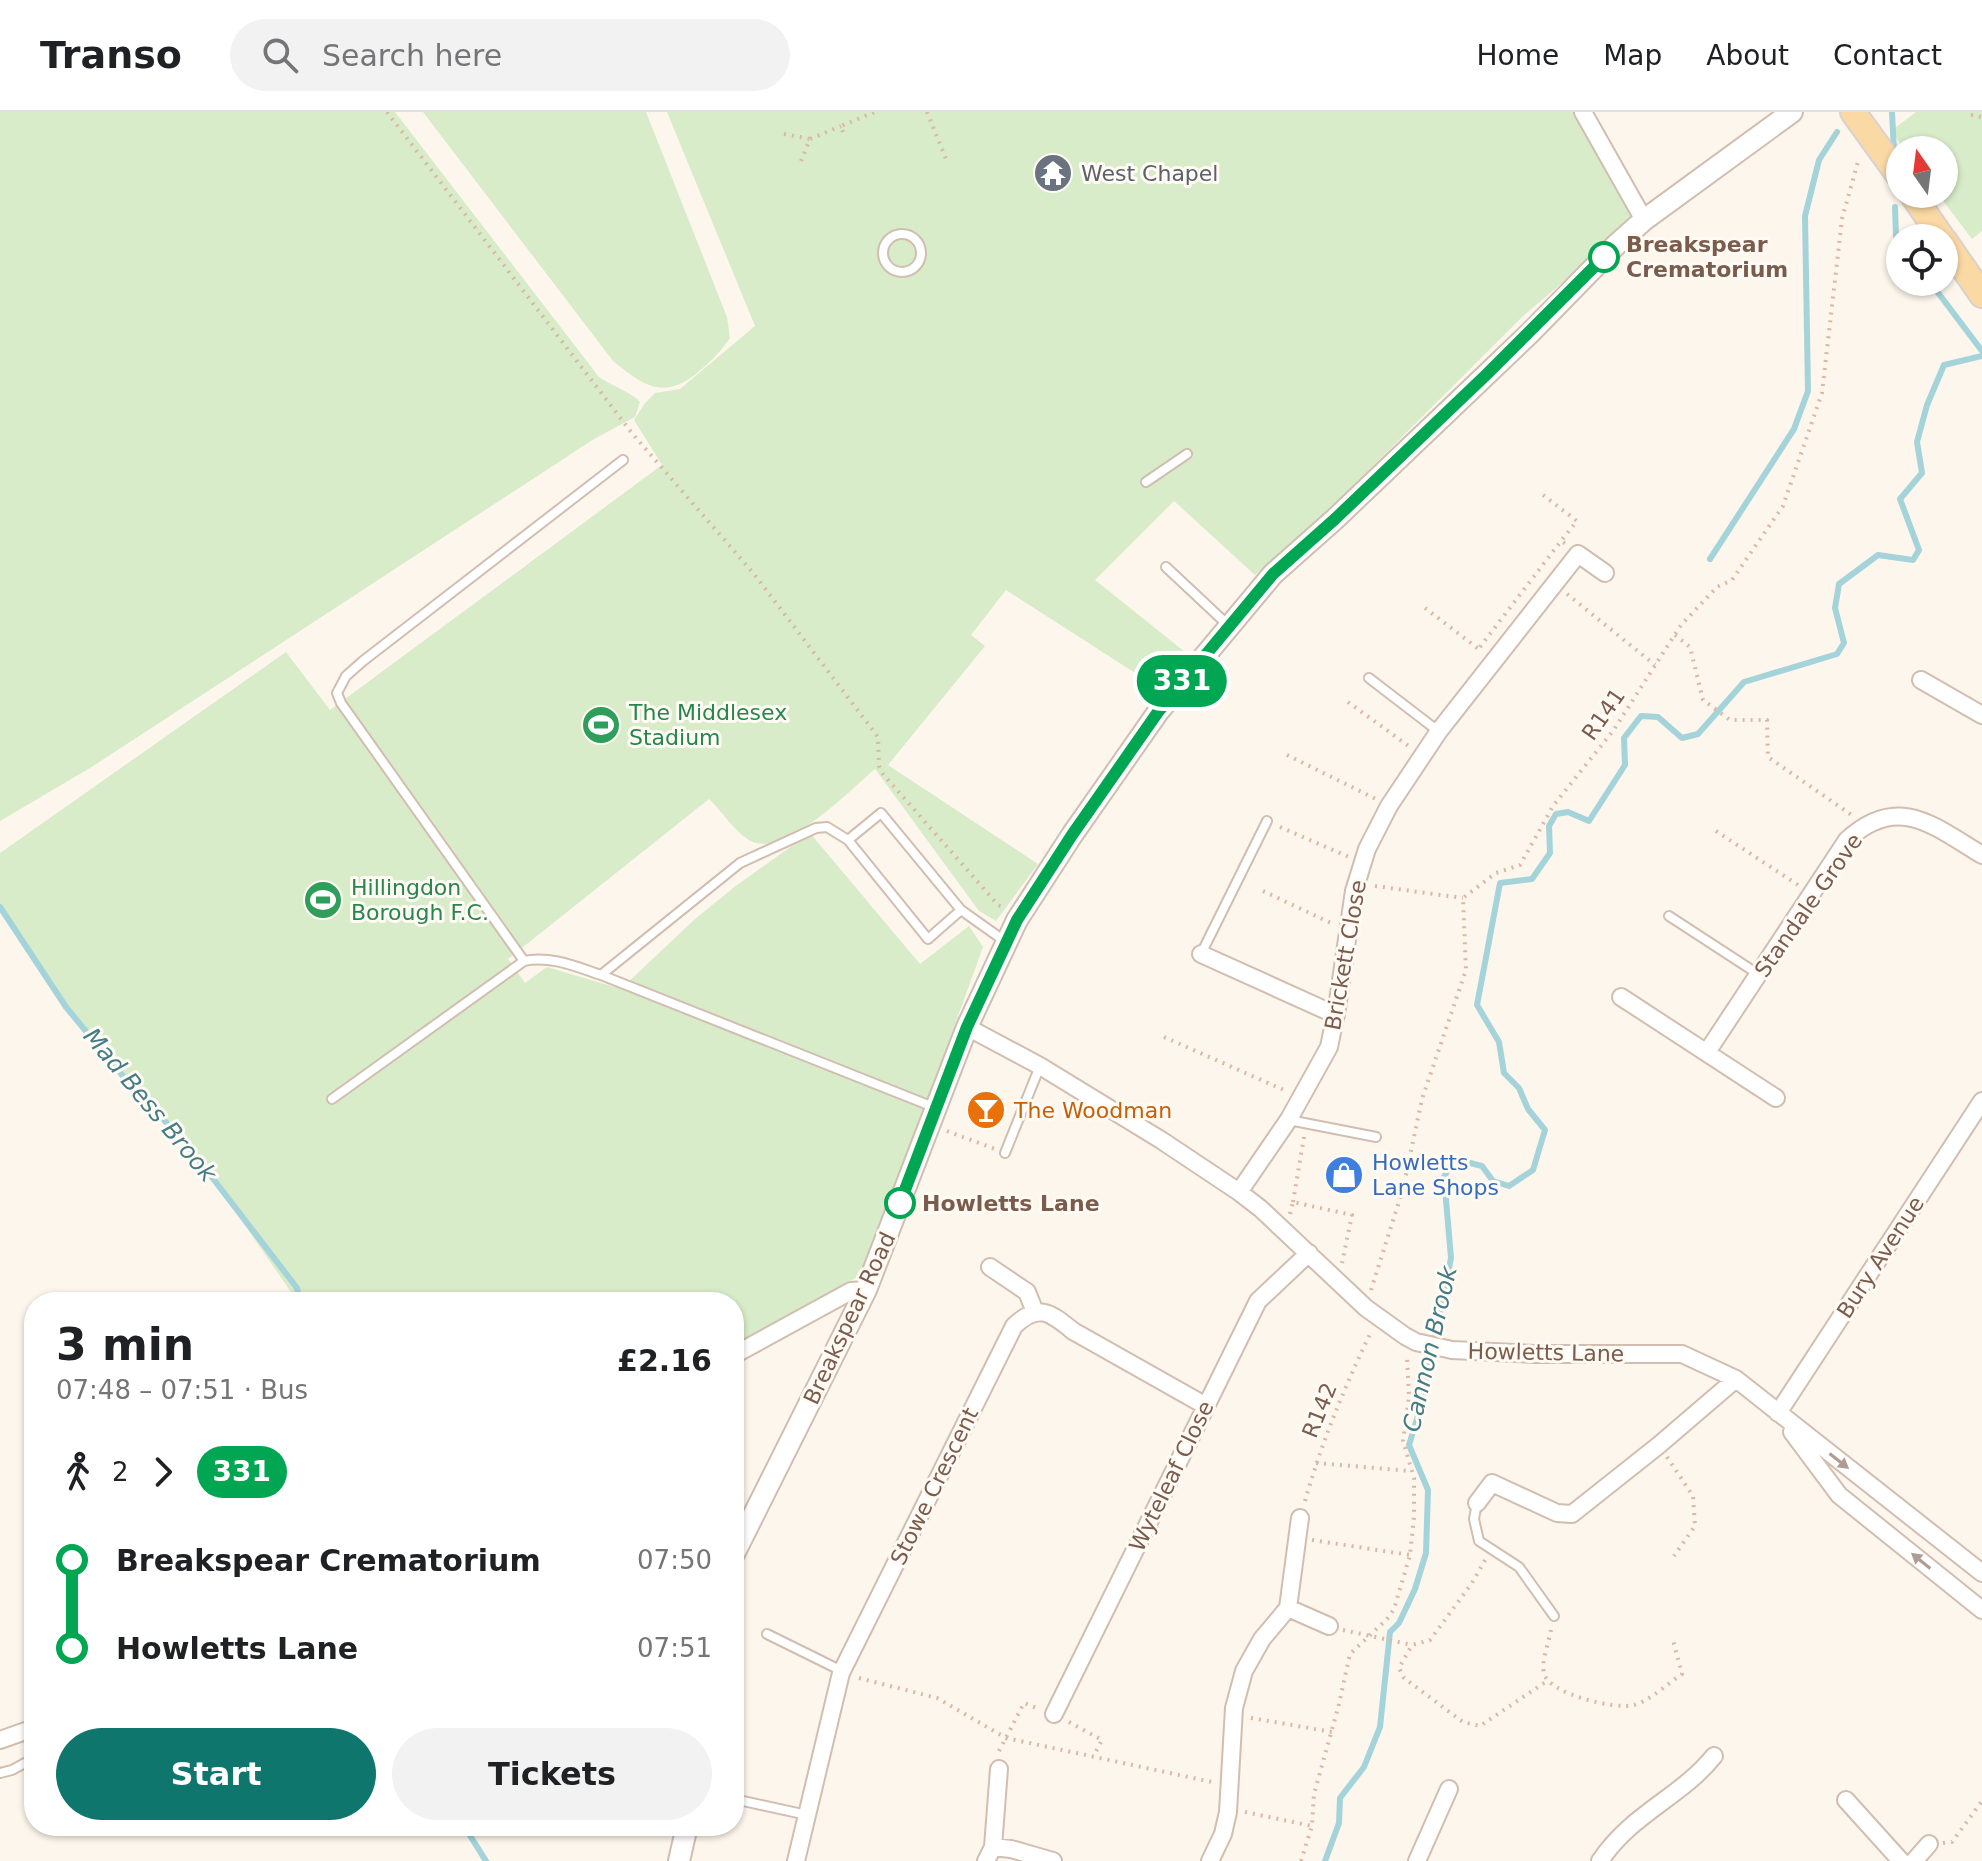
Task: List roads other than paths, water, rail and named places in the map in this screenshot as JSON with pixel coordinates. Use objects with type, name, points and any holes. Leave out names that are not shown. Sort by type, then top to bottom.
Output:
[{"type":"main road","points":[[1860,121],[1886,157]]},
{"type":"main road","points":[[1958,261],[1982,295]]},
{"type":"street","points":[[1583,112],[1644,220]]},
{"type":"street","name":"Breakspear Road","points":[[744,1534],[866,1290],[967,1027],[1017,920],[1158,712],[1273,574],[1347,508],[1644,220],[1792,112]]},
{"type":"street","name":"Brickett Close","points":[[1239,1192],[1289,1119],[1329,1047],[1356,883],[1389,806],[1439,731],[1578,554],[1605,573]]},
{"type":"street","points":[[1921,680],[1982,715]]},
{"type":"street","name":"Standale Grove","points":[[1707,1052],[1847,840],[1862,827],[1883,818],[1919,818],[1979,847]]},
{"type":"street","points":[[1201,954],[1336,1015]]},
{"type":"street","points":[[1621,997],[1776,1098]]},
{"type":"street","name":"Howletts Lane","points":[[967,1027],[1040,1066],[1239,1192],[1372,1312],[1412,1340],[1446,1349],[1535,1354],[1682,1354],[1736,1379],[1982,1573]]},
{"type":"street","name":"Bury Avenue","points":[[1778,1413],[1982,1101]]},
{"type":"street","name":"Wyteleaf Close","points":[[1054,1714],[1258,1301],[1309,1253]]},
{"type":"street","points":[[990,1267],[1027,1292],[1035,1312],[1053,1315],[1073,1331],[1206,1406]]},
{"type":"street","points":[[744,1350],[851,1291],[866,1290]]},
{"type":"street","name":"Stowe Crescent","points":[[796,1861],[842,1671],[1014,1326],[1026,1315],[1035,1312]]},
{"type":"street","points":[[1477,1503],[1492,1483],[1557,1513],[1572,1514],[1736,1379]]},
{"type":"street","name":"Howletts Lane","points":[[1778,1413],[1839,1495],[1982,1610]]},
{"type":"street","points":[[1210,1861],[1223,1834],[1228,1809],[1234,1715],[1244,1671],[1262,1639],[1288,1608],[1300,1518]]},
{"type":"street","points":[[1288,1608],[1329,1626]]},
{"type":"street","points":[[0,1740],[24,1731]]},
{"type":"street","points":[[1600,1861],[1614,1840],[1635,1820],[1700,1774],[1714,1756]]},
{"type":"street","points":[[999,1769],[990,1854],[1011,1849],[1053,1861]]},
{"type":"street","points":[[1417,1861],[1449,1789]]},
{"type":"street","points":[[1846,1800],[1901,1861]]},
{"type":"street","points":[[679,1861],[685,1836]]},
{"type":"street","points":[[1914,1861],[1929,1844]]},
{"type":"lane","points":[[900,233],[906,234],[917,241],[921,254],[912,269],[900,272],[885,262],[883,250],[888,239],[900,233]]},
{"type":"lane","points":[[1146,482],[1187,454]]},
{"type":"lane","points":[[524,961],[341,703],[337,693],[346,676],[363,661],[623,460]]},
{"type":"lane","points":[[1166,567],[1229,627]]},
{"type":"lane","points":[[1369,678],[1439,731]]},
{"type":"lane","points":[[848,840],[881,813],[961,910],[1006,942]]},
{"type":"lane","points":[[1201,954],[1267,821]]},
{"type":"lane","points":[[601,975],[740,863],[816,828],[827,827],[848,840],[928,939],[961,910]]},
{"type":"lane","points":[[1669,916],[1758,974]]},
{"type":"lane","points":[[332,1099],[524,961],[533,959],[561,962],[601,975],[933,1116]]},
{"type":"lane","points":[[1005,1153],[1040,1066]]},
{"type":"lane","points":[[1289,1119],[1376,1137]]},
{"type":"lane","points":[[1477,1503],[1474,1519],[1479,1541],[1519,1567],[1554,1616]]},
{"type":"lane","points":[[767,1634],[842,1671]]},
{"type":"lane","points":[[0,1773],[24,1763]]},
{"type":"lane","points":[[744,1801],[807,1815]]},
{"type":"waterway","name":"Cannon Brook","points":[[1892,112],[1893,136]]},
{"type":"waterway","points":[[1710,559],[1794,429],[1808,391],[1805,216],[1819,160],[1837,132]]},
{"type":"waterway","name":"Cannon Brook","points":[[1895,208],[1896,224]]},
{"type":"waterway","name":"Cannon Brook","points":[[1941,296],[1982,351]]},
{"type":"waterway","name":"Cannon Brook","points":[[1325,1861],[1339,1823],[1340,1798],[1364,1767],[1380,1727],[1390,1632],[1399,1623],[1415,1589],[1426,1553],[1428,1490],[1409,1445],[1422,1402],[1451,1258],[1444,1177],[1454,1159],[1482,1166],[1493,1181],[1509,1186],[1533,1170],[1545,1130],[1528,1109],[1519,1088],[1504,1073],[1499,1042],[1477,1005],[1500,883],[1532,879],[1550,853],[1549,826],[1556,814],[1568,812],[1589,821],[1625,765],[1624,738],[1641,716],[1658,717],[1682,738],[1698,734],[1744,682],[1837,654],[1844,643],[1835,608],[1839,584],[1878,555],[1913,560],[1919,550],[1900,499],[1922,473],[1917,442],[1927,405],[1944,365],[1982,356]]},
{"type":"waterway","name":"Mad Bess Brook","points":[[0,907],[66,1007],[122,1075],[188,1146],[298,1292]]},
{"type":"waterway","name":"Mad Bess Brook","points":[[470,1836],[486,1861]]},
{"type":"place","name":"West Chapel","points":[[1053,173]]},
{"type":"place","name":"Breakspear Crematorium","points":[[1604,257]]},
{"type":"place","name":"The Middlesex Stadium","points":[[601,725]]},
{"type":"place","name":"Hillingdon Borough F.C.","points":[[323,900]]},
{"type":"place","name":"The Woodman","points":[[986,1110]]},
{"type":"place","name":"Howletts Lane Shops","points":[[1344,1175]]},
{"type":"place","name":"Howletts Lane","points":[[900,1203]]}]
